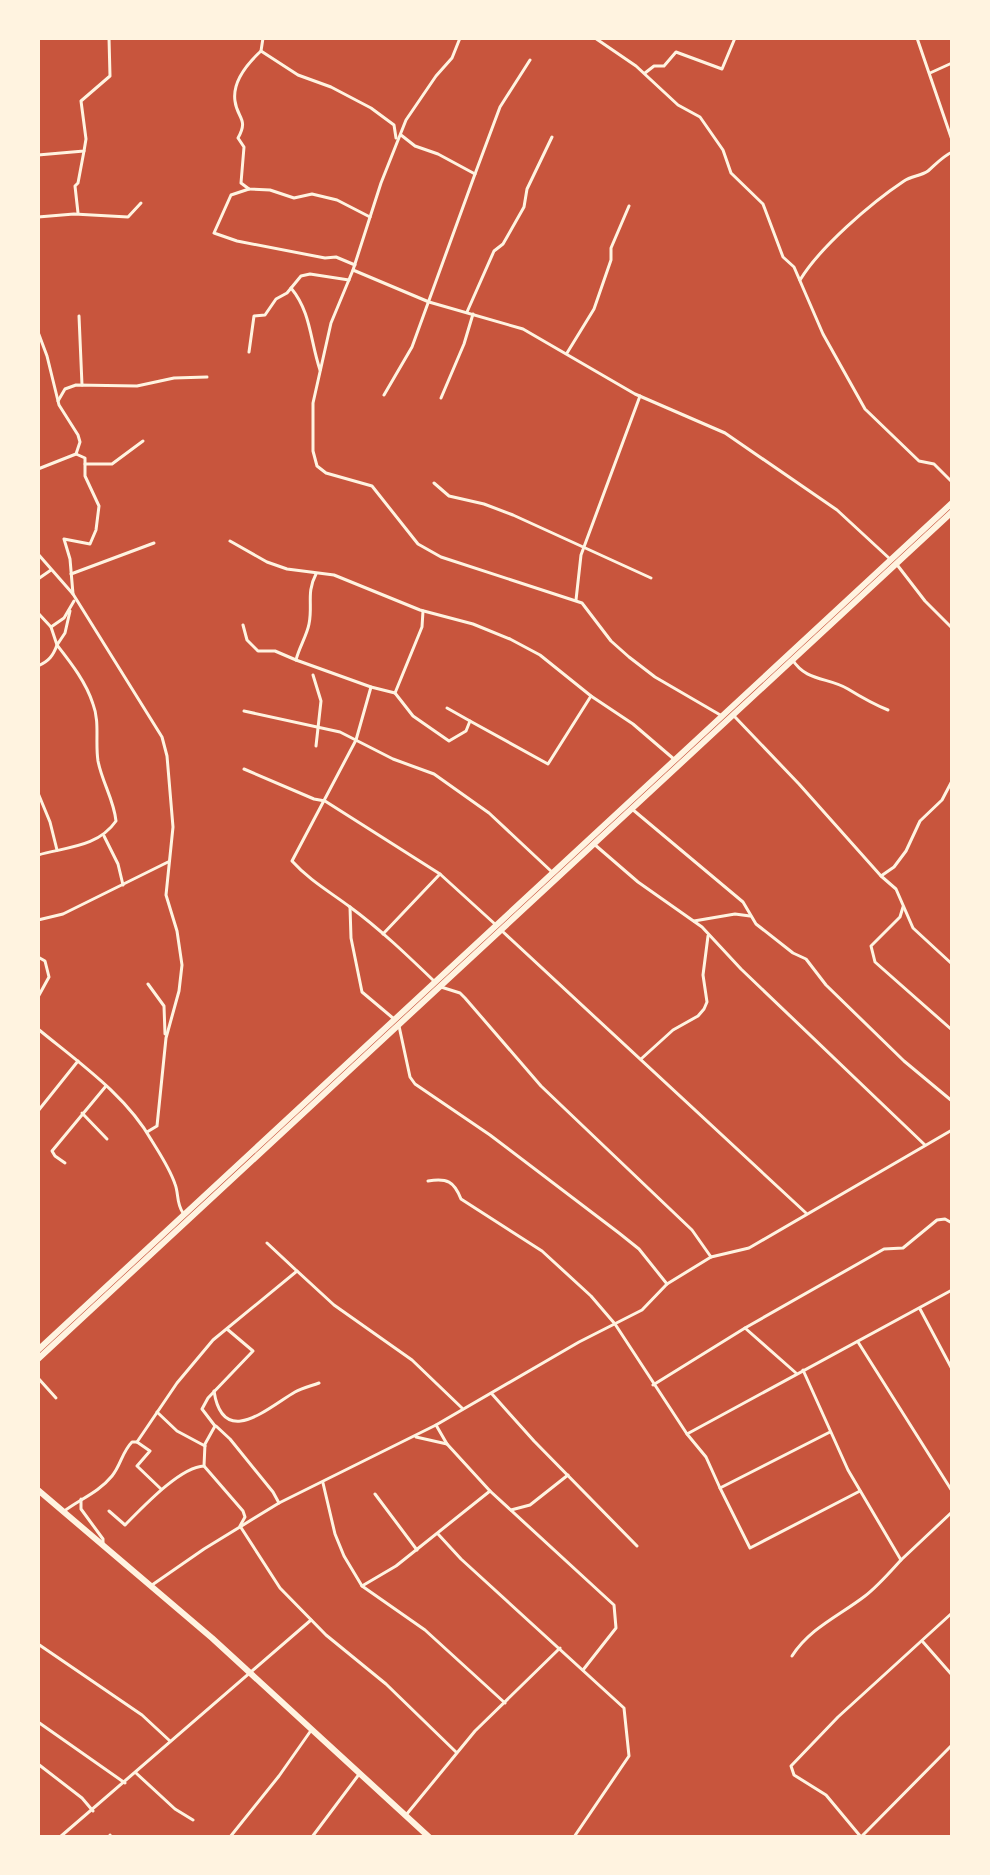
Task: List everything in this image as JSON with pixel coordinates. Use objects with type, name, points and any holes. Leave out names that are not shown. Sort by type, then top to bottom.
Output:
[{"type":"highway","points":[[38,1359],[436,984],[632,809],[952,503]]},
{"type":"highway","points":[[498,927],[552,872],[722,716],[893,561],[952,512]]},
{"type":"highway","points":[[38,1350],[396,1022]]},
{"type":"highway","points":[[38,1490],[249,1672],[429,1837]]},
{"type":"street","points":[[78,215],[75,186],[86,139],[81,101],[110,76],[109,38]]},
{"type":"street","points":[[249,189],[241,183],[244,147],[238,138],[243,119],[235,101],[245,65],[261,51],[263,38]]},
{"type":"street","points":[[460,38],[452,58],[406,120],[331,323],[313,403],[313,451],[317,466],[326,473],[372,486],[418,544],[441,557],[576,600],[587,608],[611,641],[629,657],[655,677],[722,716]]},
{"type":"street","points":[[595,38],[604,41],[645,73],[678,105],[700,117],[723,150],[731,173],[763,204],[783,257],[794,267],[823,334],[865,409],[919,461],[934,464],[952,482]]},
{"type":"street","points":[[645,73],[654,66],[664,66],[676,52],[722,69],[735,38]]},
{"type":"street","points":[[917,38],[952,140]]},
{"type":"street","points":[[261,51],[298,75],[331,87],[371,108],[394,125],[397,142]]},
{"type":"street","points":[[384,395],[412,347],[500,107],[530,60]]},
{"type":"street","points":[[929,73],[952,63]]},
{"type":"street","points":[[400,135],[415,146],[438,154],[475,174]]},
{"type":"street","points":[[467,312],[494,251],[503,244],[524,207],[527,189],[552,137]]},
{"type":"street","points":[[38,155],[84,151]]},
{"type":"street","points":[[800,280],[817,257],[871,207],[902,182],[928,171],[935,162],[952,152]]},
{"type":"street","points":[[370,217],[337,200],[312,194],[294,198],[270,190],[249,189],[231,195],[214,233],[325,258],[336,257],[429,302],[523,329],[640,396],[725,433],[837,510],[893,561],[925,601],[952,628]]},
{"type":"street","points":[[38,217],[128,217],[141,203]]},
{"type":"street","points":[[567,353],[594,309],[611,260],[611,248],[629,206]]},
{"type":"street","points":[[249,352],[254,316],[265,315],[276,299],[287,293],[301,276],[310,274],[349,280]]},
{"type":"street","points":[[291,288],[306,309],[320,370]]},
{"type":"street","points":[[441,398],[473,314]]},
{"type":"street","points":[[79,316],[82,385]]},
{"type":"street","points":[[38,332],[63,414],[78,435],[80,442],[76,454]]},
{"type":"street","points":[[58,401],[70,386],[137,386],[174,378],[207,377]]},
{"type":"street","points":[[576,600],[583,549],[640,396]]},
{"type":"street","points":[[85,464],[112,464],[143,441]]},
{"type":"street","points":[[38,469],[76,454],[85,458],[85,476],[99,506],[96,530],[90,544],[64,539],[70,559],[74,599],[162,737],[167,756],[172,819],[166,895],[177,931],[182,965],[179,991],[166,1038],[157,1126],[147,1132]]},
{"type":"street","points":[[434,483],[449,496],[513,515],[651,578]]},
{"type":"street","points":[[230,541],[267,562],[316,574],[334,575],[423,611],[473,624],[510,639],[540,655],[591,696],[633,724],[675,760]]},
{"type":"street","points":[[71,574],[154,543]]},
{"type":"street","points":[[38,554],[73,594]]},
{"type":"street","points":[[38,579],[51,570]]},
{"type":"street","points":[[296,660],[309,624],[308,604],[316,574]]},
{"type":"street","points":[[38,666],[54,655],[65,633],[74,599]]},
{"type":"street","points":[[51,627],[70,611]]},
{"type":"street","points":[[395,693],[422,627],[423,611]]},
{"type":"street","points":[[38,613],[51,627],[57,645],[78,673],[93,704],[98,758],[116,821],[104,836],[88,843],[38,855]]},
{"type":"street","points":[[243,625],[247,640],[258,651],[275,651],[395,693],[413,716],[449,741],[466,731],[470,721]]},
{"type":"street","points":[[792,659],[810,677],[845,687],[863,700],[888,710]]},
{"type":"street","points":[[313,675],[321,701],[316,746]]},
{"type":"street","points":[[371,687],[356,740],[292,861],[305,876],[383,934],[436,984],[460,993],[541,1086],[692,1230],[711,1257]]},
{"type":"street","points":[[447,708],[548,764],[591,696]]},
{"type":"street","points":[[244,711],[320,726],[434,774],[489,813],[552,872]]},
{"type":"street","points":[[732,715],[896,889],[913,928],[952,964]]},
{"type":"street","points":[[244,769],[325,801],[440,874],[807,1214]]},
{"type":"street","points":[[881,876],[894,867],[906,851],[920,821],[942,800],[952,781]]},
{"type":"street","points":[[38,793],[57,850]]},
{"type":"street","points":[[632,809],[743,902],[750,916],[793,953],[806,959],[826,985],[904,1061],[952,1101]]},
{"type":"street","points":[[104,836],[118,864],[123,885]]},
{"type":"street","points":[[594,843],[638,882],[694,921],[925,1145]]},
{"type":"street","points":[[38,920],[63,914],[168,862]]},
{"type":"street","points":[[383,934],[440,874]]},
{"type":"street","points":[[904,905],[900,917],[871,946],[871,952],[882,969],[952,1030]]},
{"type":"street","points":[[350,907],[351,938],[362,992],[396,1022],[410,1077],[415,1084],[490,1135],[619,1233],[639,1249],[667,1284]]},
{"type":"street","points":[[694,921],[735,914],[750,916]]},
{"type":"street","points":[[640,1059],[673,1030],[698,1016],[704,1009],[707,1002],[703,975],[708,936]]},
{"type":"street","points":[[38,957],[45,961],[49,977],[38,997]]},
{"type":"street","points":[[148,984],[164,1006],[166,1038]]},
{"type":"street","points":[[164,1013],[174,1009]]},
{"type":"street","points":[[38,1029],[106,1086],[147,1132],[176,1185],[178,1206],[184,1215]]},
{"type":"street","points":[[38,1111],[78,1061]]},
{"type":"street","points":[[65,1163],[52,1151],[106,1086]]},
{"type":"street","points":[[82,1113],[107,1139]]},
{"type":"street","points":[[151,1586],[279,1503],[436,1425],[642,1310],[667,1284],[711,1257],[749,1248],[952,1130]]},
{"type":"street","points":[[428,1181],[447,1179],[454,1184],[461,1199],[542,1251],[591,1296],[615,1324],[653,1385],[706,1457],[750,1548],[860,1491]]},
{"type":"street","points":[[653,1385],[745,1328],[884,1249],[903,1248],[937,1220],[952,1221]]},
{"type":"street","points":[[267,1243],[334,1305],[412,1360],[463,1409]]},
{"type":"street","points":[[137,1442],[177,1383],[213,1340],[297,1271]]},
{"type":"street","points":[[687,1434],[952,1290]]},
{"type":"street","points":[[920,1308],[952,1369]]},
{"type":"street","points":[[745,1328],[796,1373]]},
{"type":"street","points":[[227,1329],[253,1351],[214,1391],[202,1409],[230,1439],[279,1503]]},
{"type":"street","points":[[858,1342],[952,1491]]},
{"type":"street","points":[[802,1369],[860,1491],[901,1560]]},
{"type":"street","points":[[38,1378],[56,1398]]},
{"type":"street","points":[[214,1391],[223,1416],[249,1420],[260,1417],[297,1391],[319,1383]]},
{"type":"street","points":[[492,1394],[637,1546]]},
{"type":"street","points":[[157,1412],[177,1431],[205,1446]]},
{"type":"street","points":[[436,1425],[447,1444],[490,1491],[614,1605],[616,1628],[583,1670]]},
{"type":"street","points":[[215,1426],[205,1446],[204,1466],[243,1511],[245,1517],[240,1526]]},
{"type":"street","points":[[720,1488],[830,1432]]},
{"type":"street","points":[[413,1436],[447,1444]]},
{"type":"street","points":[[63,1512],[81,1499],[90,1497],[103,1485],[115,1472],[124,1450],[132,1442],[150,1451],[137,1466],[161,1489]]},
{"type":"street","points":[[109,1511],[125,1525],[161,1489],[193,1467],[204,1466]]},
{"type":"street","points":[[511,1510],[530,1505],[569,1475]]},
{"type":"street","points":[[323,1483],[335,1534],[362,1586],[425,1630],[505,1703]]},
{"type":"street","points":[[362,1586],[417,1550],[490,1491]]},
{"type":"street","points":[[375,1494],[417,1550]]},
{"type":"street","points":[[81,1499],[81,1509],[103,1539],[103,1546]]},
{"type":"street","points":[[792,1656],[813,1630],[866,1595],[952,1512]]},
{"type":"street","points":[[240,1526],[280,1588],[456,1752]]},
{"type":"street","points":[[438,1534],[461,1559],[624,1708],[629,1756],[574,1837]]},
{"type":"street","points":[[952,1613],[838,1717],[791,1766],[794,1775],[826,1795],[861,1837],[952,1745]]},
{"type":"street","points":[[60,1837],[311,1620]]},
{"type":"street","points":[[922,1641],[952,1675]]},
{"type":"street","points":[[38,1644],[142,1715],[171,1742]]},
{"type":"street","points":[[406,1815],[456,1752],[560,1648]]},
{"type":"street","points":[[38,1722],[125,1783]]},
{"type":"street","points":[[230,1837],[312,1729]]},
{"type":"street","points":[[38,1764],[82,1798],[93,1811]]},
{"type":"street","points":[[136,1773],[175,1809],[193,1820]]},
{"type":"street","points":[[312,1837],[360,1773]]}]
